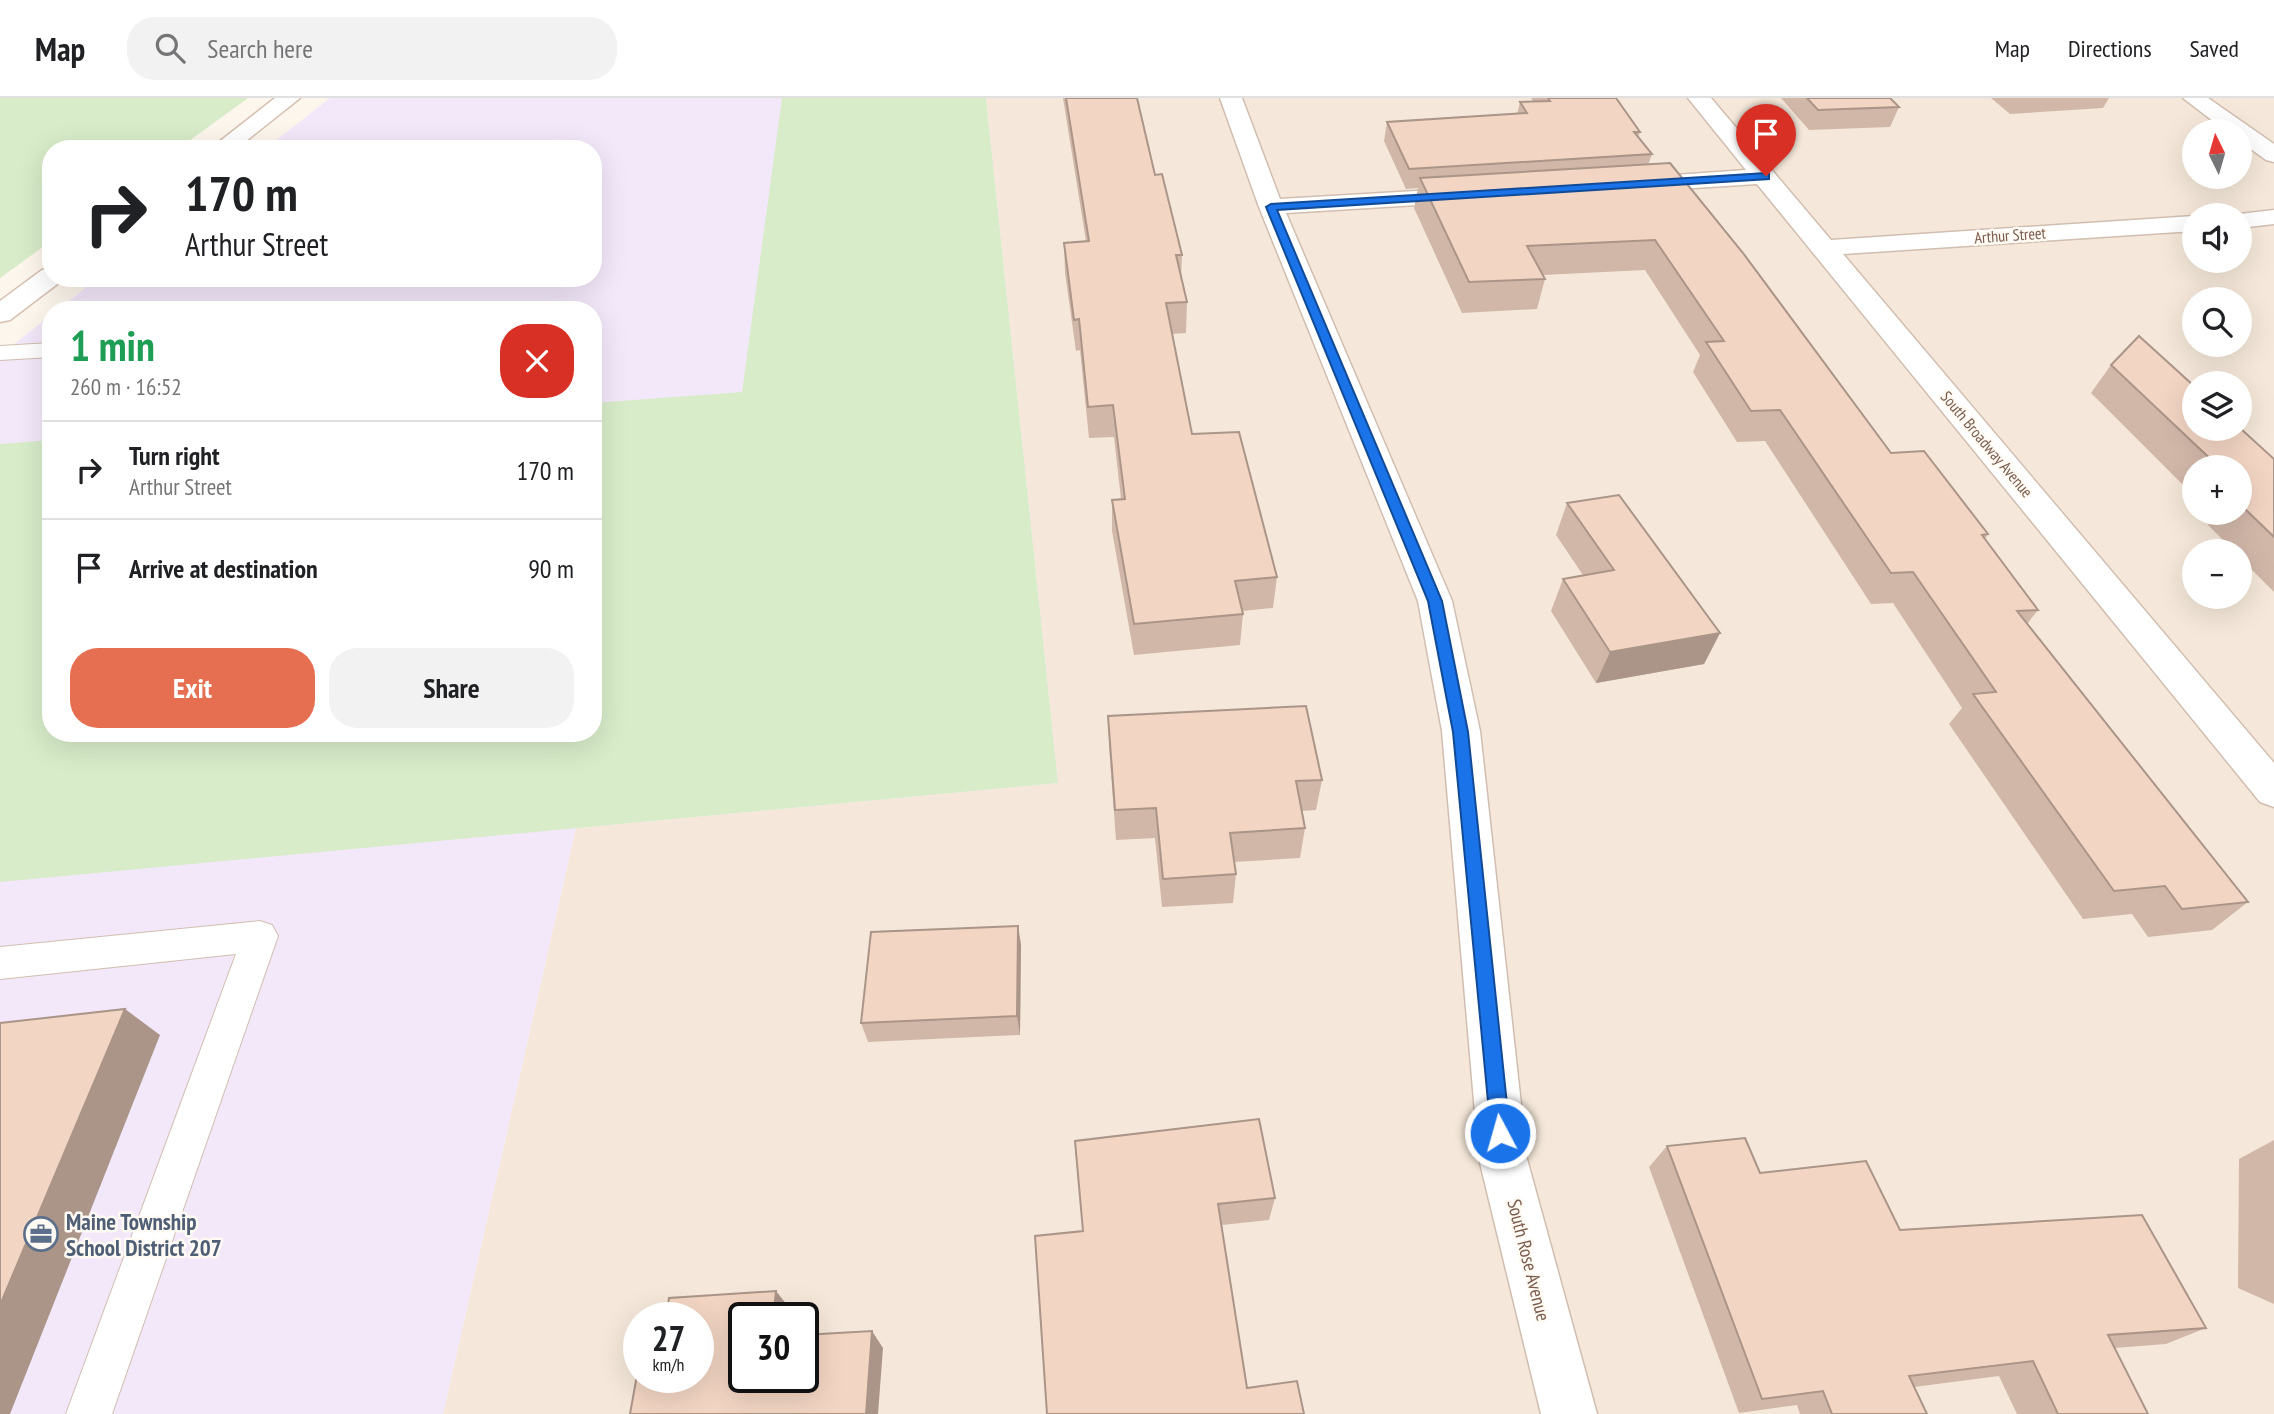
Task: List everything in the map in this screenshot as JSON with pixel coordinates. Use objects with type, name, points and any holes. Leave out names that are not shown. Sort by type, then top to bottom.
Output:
[{"type":"street","points":[[233,140],[289,98]]},
{"type":"street","name":"South Rose Avenue","points":[[1231,98],[1271,207],[1435,601],[1461,732],[1503,1159],[1569,1414]]},
{"type":"street","name":"South Broadway Avenue","points":[[1699,98],[2274,791]]},
{"type":"street","points":[[2194,98],[2274,155]]},
{"type":"street","points":[[1615,186],[1766,176]]},
{"type":"street","points":[[1271,207],[1491,193]]},
{"type":"street","points":[[2252,219],[2274,217]]},
{"type":"street","name":"Arthur Street","points":[[1825,248],[2182,224]]},
{"type":"street","points":[[0,314],[42,283]]},
{"type":"lane","points":[[0,354],[42,351]]},
{"type":"lane","points":[[0,963],[261,936],[89,1414]]},
{"type":"shaded area","points":[[330,98],[986,98],[1058,783],[576,828],[443,1414],[0,1414],[0,355],[42,322],[42,742],[602,742],[602,301],[69,301],[87,287],[602,287],[602,140],[276,140]]},
{"type":"shaded area","points":[[986,98],[2274,98],[2274,1414],[443,1414],[576,828],[1058,783]]},
{"type":"green space","points":[[0,98],[248,98],[190,140],[42,140],[42,248],[0,278]]},
{"type":"green space","points":[[782,98],[986,98],[1058,783],[0,882],[0,444],[42,441],[42,742],[602,742],[602,402],[742,392]]},
{"type":"building","points":[[1066,98],[1137,98],[1155,175],[1162,174],[1182,255],[1176,255],[1187,302],[1166,303],[1192,434],[1239,432],[1277,577],[1235,581],[1243,614],[1134,624],[1112,500],[1125,499],[1113,405],[1088,407],[1079,319],[1074,320],[1064,243],[1089,241]]},
{"type":"building","points":[[1548,98],[1616,98],[1640,132],[1634,132],[1652,154],[1409,169],[1387,122],[1527,113],[1520,102],[1550,101]]},
{"type":"building","points":[[1807,98],[1890,98],[1899,107],[1818,110]]},
{"type":"building","points":[[1670,163],[1743,253],[1891,453],[1924,451],[1988,534],[1982,535],[2038,610],[2017,611],[2248,902],[2182,909],[2165,886],[2114,891],[1973,694],[1996,692],[1913,572],[1891,573],[1780,410],[1751,411],[1706,342],[1724,341],[1655,240],[1527,246],[1545,279],[1469,282],[1420,178]]},
{"type":"building","points":[[2139,336],[2182,375],[2182,432],[2111,365]]},
{"type":"building","points":[[2252,439],[2274,459],[2274,537],[2252,516],[2252,455],[2206,455],[2191,441]]},
{"type":"building","points":[[1619,495],[1720,633],[1610,652],[1563,579],[1614,570],[1567,503]]},
{"type":"building","points":[[1306,706],[1322,780],[1296,781],[1305,828],[1230,833],[1236,874],[1163,879],[1156,808],[1115,810],[1108,716]]},
{"type":"building","points":[[1018,926],[1017,1016],[861,1023],[871,932]]},
{"type":"building","points":[[125,1009],[0,1305],[0,1023]]},
{"type":"building","points":[[1259,1119],[1275,1198],[1218,1204],[1247,1388],[1297,1381],[1304,1414],[1047,1414],[1035,1236],[1083,1231],[1075,1141]]},
{"type":"building","points":[[1745,1138],[1760,1173],[1866,1161],[1900,1230],[2142,1215],[2206,1328],[2108,1335],[2148,1414],[2058,1414],[2033,1361],[1909,1376],[1927,1414],[1832,1414],[1823,1391],[1762,1399],[1667,1146]]},
{"type":"building","points":[[776,1291],[775,1302],[728,1302],[728,1393],[819,1393],[819,1334],[872,1331],[866,1414],[630,1414],[634,1393],[714,1393],[714,1302],[668,1302],[669,1298]]},
{"type":"place","name":"Maine Township School District 207","points":[[41,1234]]},
{"type":"route","points":[[1500,1133],[1461,732],[1435,601],[1271,207],[1766,176]]}]
